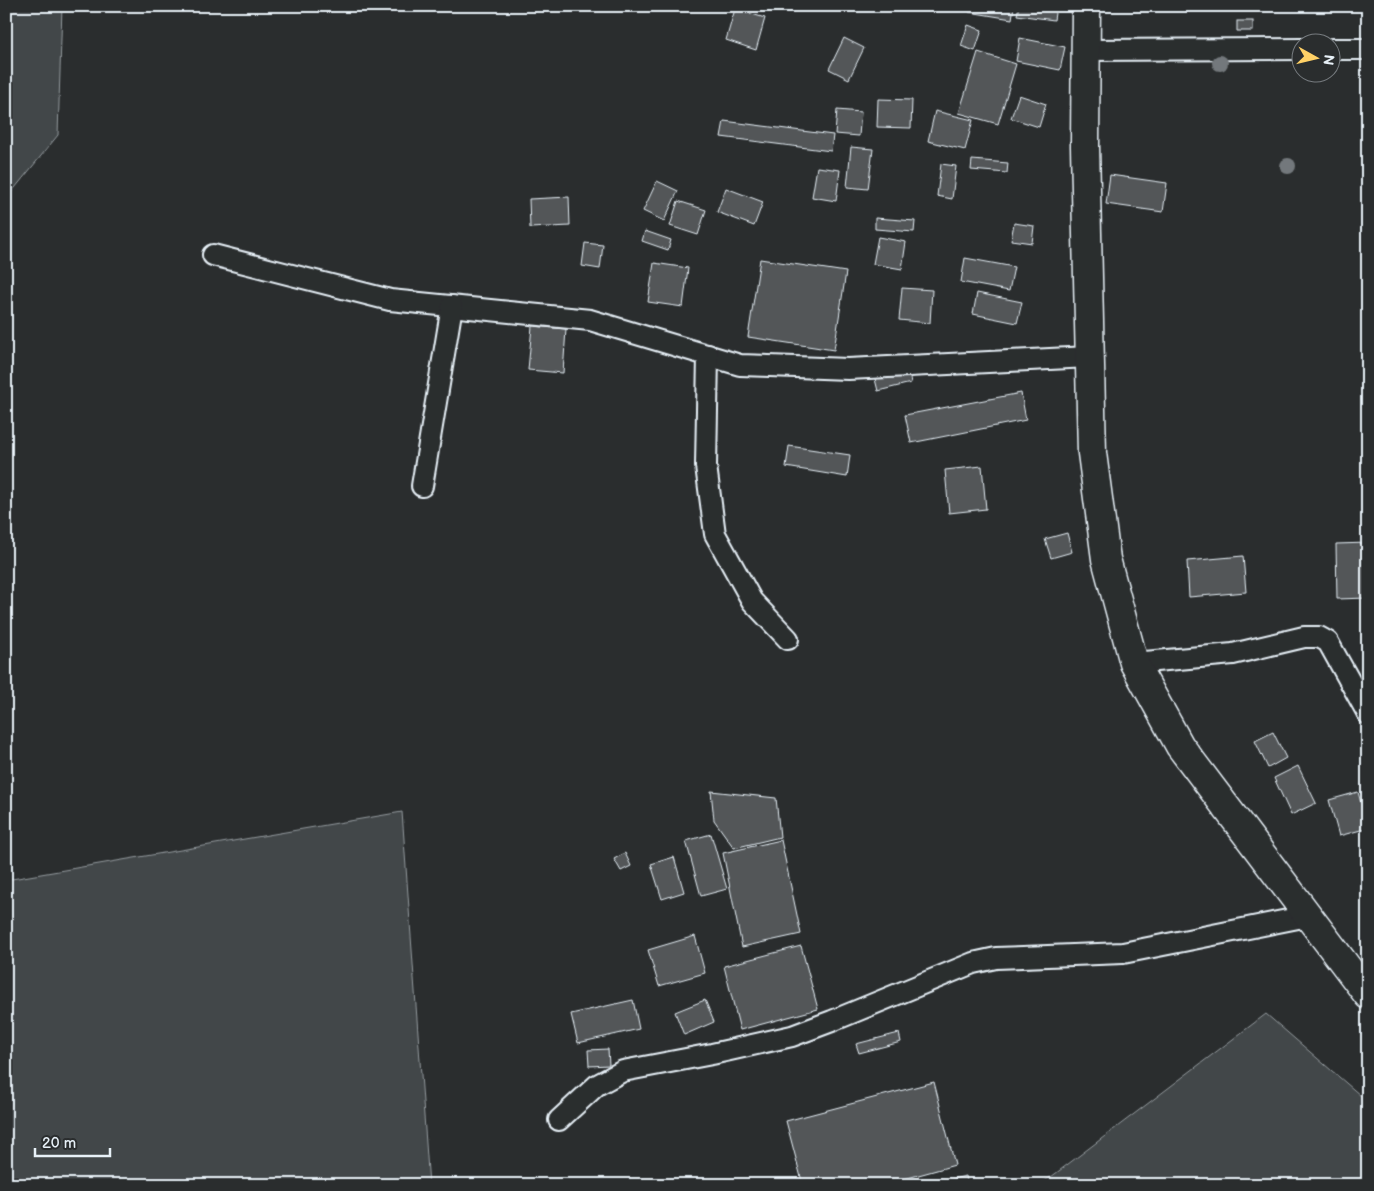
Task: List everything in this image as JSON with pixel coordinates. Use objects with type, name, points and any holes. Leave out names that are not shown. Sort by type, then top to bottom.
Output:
[{"type":"main road","points":[[1086,6],[1085,146],[1092,453],[1106,559],[1134,662],[1180,746],[1368,995]]},
{"type":"street","points":[[1085,50],[1292,49]]},
{"type":"street","points":[[1342,49],[1368,49]]},
{"type":"street","points":[[213,255],[390,300],[590,320],[740,365],[848,369],[1090,356]]},
{"type":"street","points":[[422,486],[452,306]]},
{"type":"street","points":[[708,355],[706,466],[715,534],[752,601],[788,638]]},
{"type":"street","points":[[1134,662],[1233,654],[1304,637],[1318,637],[1328,642],[1368,714]]},
{"type":"street","points":[[559,1120],[597,1085],[623,1071],[792,1036],[973,963],[996,958],[1123,953],[1308,916]]},
{"type":"shaded area","points":[[6,6],[62,6],[58,135],[6,199]]},
{"type":"shaded area","points":[[402,812],[429,1185],[6,1185],[6,880]]},
{"type":"shaded area","points":[[1266,1014],[1368,1102],[1368,1185],[1037,1185],[1051,1177]]},
{"type":"building","points":[[969,6],[1014,6],[1012,19],[969,12]]},
{"type":"building","points":[[1019,6],[1056,6],[1054,20],[1017,15]]},
{"type":"building","points":[[735,9],[765,18],[756,50],[726,40]]},
{"type":"building","points":[[1237,21],[1253,21],[1253,31],[1237,31]]},
{"type":"building","points":[[968,25],[982,30],[975,51],[961,46]]},
{"type":"building","points":[[844,38],[864,48],[849,79],[829,69]]},
{"type":"building","points":[[1020,38],[1065,47],[1060,70],[1016,61]]},
{"type":"building","points":[[978,52],[1016,64],[998,124],[959,113]]},
{"type":"building","points":[[1019,95],[1046,104],[1039,127],[1011,118]]},
{"type":"building","points":[[878,99],[912,100],[911,128],[877,127]]},
{"type":"building","points":[[837,110],[861,112],[859,136],[835,134]]},
{"type":"building","points":[[935,111],[973,120],[965,150],[928,141]]},
{"type":"building","points":[[724,121],[833,135],[831,151],[721,137]]},
{"type":"building","points":[[851,147],[873,149],[868,189],[847,187]]},
{"type":"building","points":[[972,160],[1008,163],[1007,173],[971,170]]},
{"type":"building","points":[[941,164],[956,166],[952,199],[937,196]]},
{"type":"building","points":[[817,167],[840,170],[836,201],[812,197]]},
{"type":"building","points":[[1110,175],[1167,183],[1163,212],[1106,204]]},
{"type":"building","points":[[657,181],[678,191],[664,221],[643,211]]},
{"type":"building","points":[[726,188],[763,202],[754,226],[717,212]]},
{"type":"building","points":[[569,197],[570,226],[530,228],[529,199]]},
{"type":"building","points":[[678,201],[706,210],[698,235],[670,226]]},
{"type":"building","points":[[875,218],[915,221],[914,232],[875,229]]},
{"type":"building","points":[[1014,223],[1034,226],[1032,243],[1011,240]]},
{"type":"building","points":[[645,231],[671,240],[668,250],[642,241]]},
{"type":"building","points":[[878,237],[906,242],[902,269],[873,264]]},
{"type":"building","points":[[585,243],[603,245],[600,269],[582,266]]},
{"type":"building","points":[[965,258],[1014,267],[1009,291],[961,282]]},
{"type":"building","points":[[760,259],[846,272],[834,350],[748,337]]},
{"type":"building","points":[[654,263],[688,268],[683,307],[648,302]]},
{"type":"building","points":[[902,288],[932,290],[930,323],[899,320]]},
{"type":"building","points":[[977,293],[1022,302],[1017,323],[973,314]]},
{"type":"building","points":[[532,326],[566,329],[563,373],[528,370]]},
{"type":"building","points":[[906,359],[911,383],[878,391],[872,367]]},
{"type":"building","points":[[1021,393],[1026,420],[911,443],[905,415]]},
{"type":"building","points":[[789,446],[850,455],[847,477],[786,467]]},
{"type":"building","points":[[982,466],[986,509],[949,513],[945,470]]},
{"type":"building","points":[[1067,533],[1072,552],[1051,558],[1045,539]]},
{"type":"building","points":[[1368,543],[1368,598],[1337,599],[1336,544]]},
{"type":"building","points":[[1243,556],[1246,592],[1189,597],[1187,561]]},
{"type":"building","points":[[1273,732],[1286,758],[1268,768],[1255,741]]},
{"type":"building","points":[[1298,766],[1316,803],[1291,815],[1274,778]]},
{"type":"building","points":[[711,791],[776,798],[780,837],[734,848],[714,820]]},
{"type":"building","points":[[1358,792],[1368,828],[1339,836],[1329,800]]},
{"type":"building","points":[[711,834],[727,889],[701,896],[686,841]]},
{"type":"building","points":[[781,840],[801,934],[742,947],[723,853]]},
{"type":"building","points":[[625,853],[631,866],[621,871],[614,859]]},
{"type":"building","points":[[674,857],[684,892],[662,899],[651,864]]},
{"type":"building","points":[[695,936],[705,973],[659,986],[648,950]]},
{"type":"building","points":[[801,946],[818,1009],[740,1030],[724,966]]},
{"type":"building","points":[[633,1000],[639,1029],[578,1043],[571,1014]]},
{"type":"building","points":[[705,1000],[714,1022],[684,1035],[675,1012]]},
{"type":"building","points":[[899,1033],[901,1042],[859,1053],[856,1044]]},
{"type":"building","points":[[608,1049],[609,1065],[589,1066],[588,1050]]},
{"type":"building","points":[[934,1082],[955,1165],[882,1185],[803,1185],[786,1121]]},
{"type":"building","points":[[966,1176],[968,1185],[926,1185]]},
{"type":"waterway","points":[[6,10],[7,6]]}]
